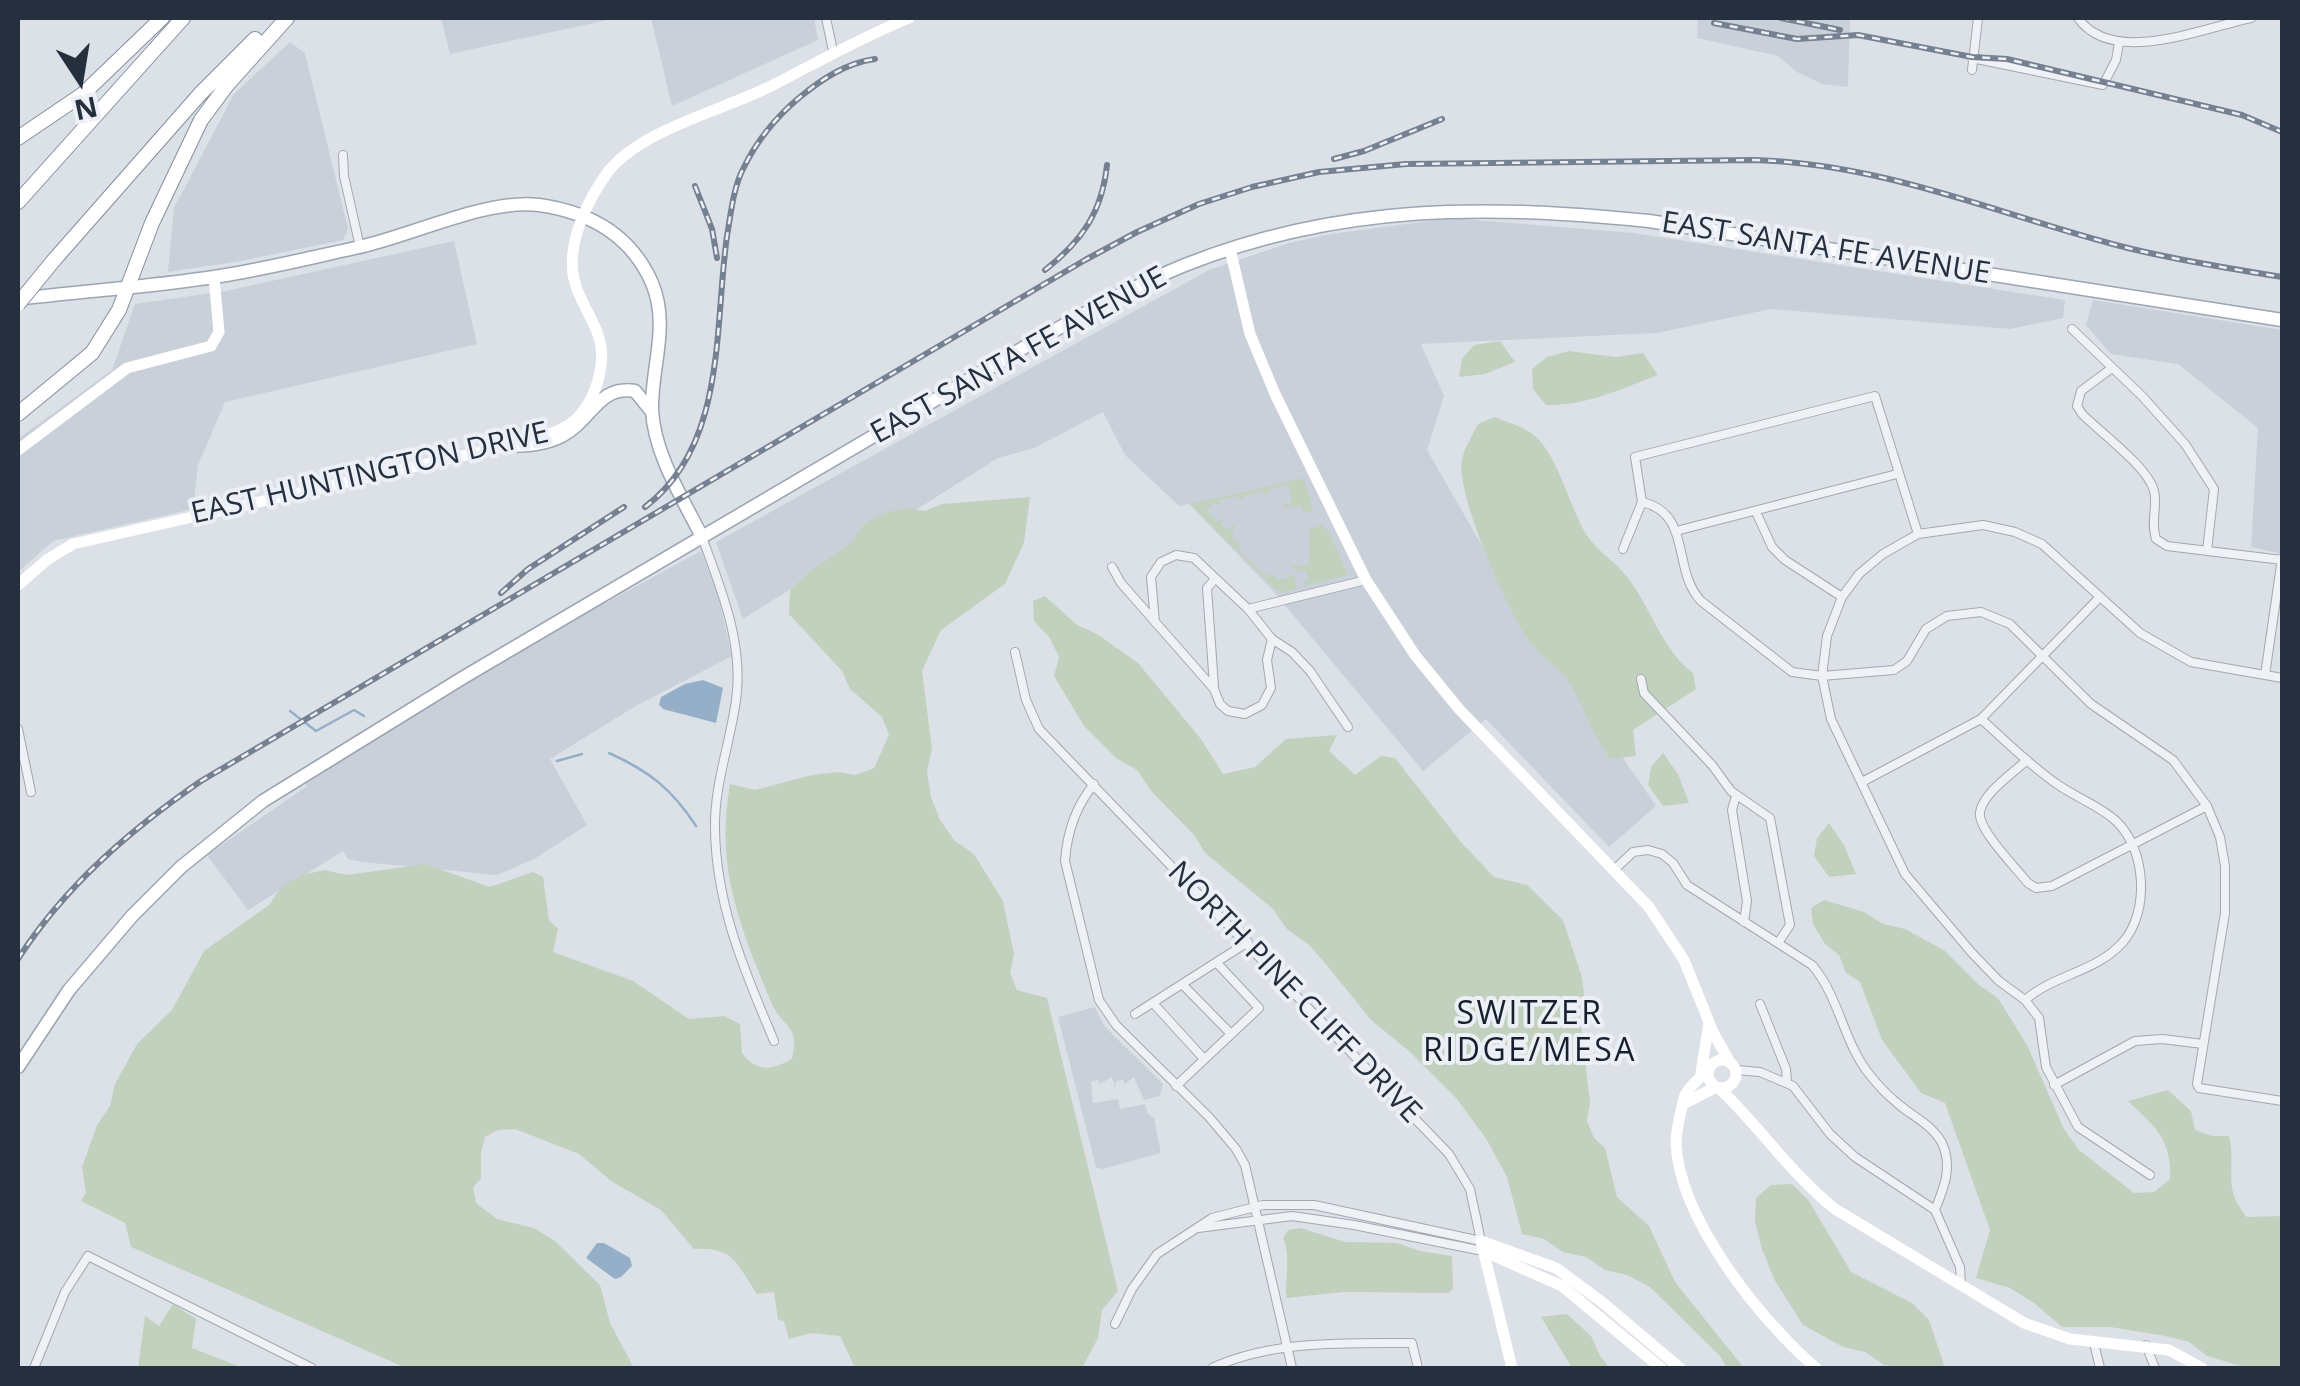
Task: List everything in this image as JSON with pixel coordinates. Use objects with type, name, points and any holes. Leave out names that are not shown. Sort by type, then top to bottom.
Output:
[{"type":"highway","points":[[18,138],[104,77],[162,18]]},
{"type":"highway","points":[[18,202],[183,18]]},
{"type":"highway","points":[[18,302],[200,94],[276,18]]},
{"type":"highway","points":[[18,414],[92,353],[130,286],[152,223],[202,120],[227,85],[287,18]]},
{"type":"main road","points":[[18,302],[214,277],[360,247],[500,206],[535,204],[585,214],[638,257],[652,283],[661,329],[652,412]]},
{"type":"main road","name":"EAST SANTA FE AVENUE","points":[[18,1067],[59,1004],[112,939],[181,868],[234,822],[368,734],[1095,308],[1182,266],[1230,249],[1319,225],[1399,213],[1482,209],[1585,214],[2282,320]]},
{"type":"main road","points":[[506,446],[530,446],[562,436],[606,395],[619,389],[635,391],[652,412],[674,480],[702,537]]},
{"type":"street","points":[[826,18],[833,51]]},
{"type":"street","name":"EAST HUNTINGTON DRIVE","points":[[18,585],[48,558],[73,544],[506,446],[566,426],[590,398],[600,375],[602,346],[579,294],[572,264],[574,243],[585,214],[607,174],[634,148],[909,18]]},
{"type":"street","points":[[1972,70],[1978,18]]},
{"type":"street","points":[[2078,18],[2100,38],[2119,43],[2250,18]]},
{"type":"street","points":[[2202,18],[2205,29]]},
{"type":"street","points":[[1972,58],[2103,85],[2116,60],[2119,43]]},
{"type":"street","points":[[342,155],[360,247]]},
{"type":"street","points":[[1230,249],[1250,334],[1268,378],[1366,580],[1415,655],[1459,708],[1649,908],[1684,960],[1711,1027],[1734,1070],[1742,1108]]},
{"type":"street","points":[[18,450],[127,368],[211,346],[219,332],[214,277]]},
{"type":"street","points":[[2072,328],[2185,444],[2214,490],[2206,551]]},
{"type":"street","points":[[2112,368],[2081,391],[2077,406],[2142,471],[2154,492],[2151,525],[2156,539],[2167,546],[2282,560],[2266,675]]},
{"type":"street","points":[[1623,549],[1642,502],[1635,457],[1875,396],[1918,534]]},
{"type":"street","points":[[1676,531],[1897,474]]},
{"type":"street","points":[[1642,502],[1661,506],[1676,531],[1688,588],[1792,672],[1822,676],[1894,670],[1907,662],[1926,630],[1936,622],[1946,616],[1981,612],[2010,624],[2091,704],[2173,760],[2207,806],[2220,836],[2225,866],[2225,897],[2198,1088],[2282,1101]]},
{"type":"street","points":[[1756,512],[1772,547],[1842,597]]},
{"type":"street","points":[[2150,1175],[2078,1127],[2046,1067],[2039,1018],[2025,1000],[1985,967],[1905,874],[1832,719],[1822,676],[1826,636],[1842,597],[1858,574],[1883,554],[1918,534],[1983,525],[2016,532],[2042,544],[2140,633],[2191,662],[2282,678]]},
{"type":"street","points":[[702,537],[724,598],[738,672],[733,722],[716,794],[718,870],[734,944],[774,1041]]},
{"type":"street","points":[[1155,622],[1152,577],[1160,562],[1176,555],[1194,558],[1248,609],[1272,639],[1310,671],[1348,727]]},
{"type":"street","points":[[1112,568],[1214,688]]},
{"type":"street","points":[[1215,579],[1207,588],[1214,688],[1220,704],[1228,711],[1245,714],[1262,706],[1271,688],[1267,660],[1272,639]]},
{"type":"street","points":[[1248,609],[1366,580]]},
{"type":"street","points":[[1862,782],[1981,719],[2100,597]]},
{"type":"street","name":"NORTH PINE CLIFF DRIVE","points":[[1014,652],[1026,700],[1040,729],[1449,1154],[1470,1189],[1512,1368]]},
{"type":"street","points":[[1641,679],[1644,693],[1736,796],[1770,818],[1790,925],[1778,943]]},
{"type":"street","points":[[1981,719],[2054,782],[2116,822],[2132,845],[2142,892],[2136,920],[2124,941],[2097,964],[2048,982],[2025,1000]]},
{"type":"street","points":[[18,729],[31,792]]},
{"type":"street","points":[[2027,760],[1986,799],[1979,813],[1982,826],[2036,888],[2052,886],[2207,806]]},
{"type":"street","points":[[1094,784],[1076,813],[1065,861],[1099,1000],[1116,1025],[1236,1149],[1245,1166],[1292,1368]]},
{"type":"street","points":[[1736,796],[1732,810],[1746,901],[1744,922]]},
{"type":"street","points":[[1614,870],[1633,852],[1648,850],[1662,854],[1674,863],[1686,884],[1812,965],[1822,977],[1858,1058],[1896,1103],[1924,1122],[1941,1141],[1948,1163],[1935,1210]]},
{"type":"street","points":[[1135,1014],[1248,942]]},
{"type":"street","points":[[1176,1086],[1259,1008],[1217,964]]},
{"type":"street","points":[[1183,986],[1231,1034]]},
{"type":"street","points":[[1153,1003],[1204,1059]]},
{"type":"street","points":[[1760,1004],[1786,1069],[1787,1082]]},
{"type":"street","points":[[1711,1027],[1710,1082],[1742,1108],[1770,1145],[1823,1199],[2024,1322],[2070,1340],[2169,1350],[2202,1368]]},
{"type":"street","points":[[1711,1027],[1708,1069],[1689,1090],[1677,1129],[1677,1149],[1694,1208],[1711,1241],[1783,1340],[1816,1368]]},
{"type":"street","points":[[2054,1085],[2135,1041],[2162,1039],[2203,1044]]},
{"type":"street","points":[[1708,1069],[1760,1072],[1798,1090],[1830,1134],[1855,1157],[1935,1210],[1960,1267],[1961,1285]]},
{"type":"street","points":[[1685,1103],[1728,1087],[1734,1070]]},
{"type":"street","points":[[1115,1324],[1138,1279],[1157,1254],[1212,1218],[1253,1208],[1303,1203],[1354,1220],[1482,1246],[1568,1284],[1680,1368]]},
{"type":"street","points":[[1198,1228],[1292,1216],[1354,1220]]},
{"type":"street","points":[[34,1368],[64,1292],[88,1256],[312,1368]]},
{"type":"street","points":[[1568,1284],[1661,1368]]},
{"type":"street","points":[[1212,1368],[1328,1342],[1412,1343],[1418,1368]]},
{"type":"street","points":[[2094,1342],[2100,1368]]},
{"type":"street","points":[[2146,1345],[2156,1368]]},
{"type":"shaded area","points":[[441,18],[617,18],[450,54]]},
{"type":"shaded area","points":[[651,18],[814,18],[818,40],[672,106]]},
{"type":"shaded area","points":[[1698,18],[1850,18],[1848,87],[1822,84],[1797,72],[1778,56],[1697,38]]},
{"type":"shaded area","points":[[290,42],[305,53],[348,229],[343,240],[168,272],[174,208],[234,94]]},
{"type":"shaded area","points":[[1451,218],[1633,233],[2065,300],[2063,318],[2010,329],[1771,309],[1657,333],[1421,344],[1444,396],[1427,450],[1507,589],[1656,806],[1609,847],[1486,719],[1423,771],[1273,591],[1189,504],[1179,506],[1125,455],[1103,412],[1034,448],[998,458],[743,619],[716,542],[1209,270],[1289,243]]},
{"type":"shaded area","points":[[454,241],[477,344],[225,402],[198,465],[193,509],[53,541],[18,572],[18,439],[112,370],[135,304],[226,291]]},
{"type":"shaded area","points":[[2093,300],[2282,330],[2282,554],[2251,547],[2258,428],[2178,364],[2111,354],[2086,325]]},
{"type":"shaded area","points":[[701,551],[718,596],[732,656],[634,707],[550,759],[587,825],[534,859],[497,875],[362,862],[348,859],[343,851],[248,910],[207,855],[307,786],[304,780],[519,650]]},
{"type":"shaded area","points":[[1095,1007],[1104,1026],[1163,1084],[1160,1096],[1144,1100],[1134,1077],[1125,1084],[1123,1080],[1116,1081],[1115,1088],[1112,1077],[1100,1084],[1098,1080],[1091,1082],[1093,1103],[1118,1099],[1120,1109],[1145,1104],[1154,1118],[1161,1153],[1102,1169],[1096,1167],[1058,1017]]},
{"type":"green space","points":[[1500,341],[1515,362],[1485,374],[1459,377],[1462,359],[1474,345]]},
{"type":"green space","points":[[1569,351],[1616,357],[1643,353],[1658,375],[1589,400],[1546,405],[1533,389],[1532,369],[1547,357]]},
{"type":"green space","points":[[1495,417],[1540,441],[1586,534],[1633,584],[1663,638],[1693,673],[1696,689],[1633,730],[1636,756],[1610,759],[1570,684],[1523,632],[1486,555],[1467,499],[1462,460],[1478,424]]},
{"type":"green space","points":[[1304,478],[1313,512],[1288,507],[1285,512],[1284,499],[1288,505],[1292,503],[1288,485],[1267,490],[1267,496],[1263,491],[1243,496],[1242,502],[1238,496],[1220,500],[1220,506],[1214,502],[1207,511],[1218,522],[1224,519],[1221,525],[1226,530],[1239,521],[1233,529],[1233,541],[1268,578],[1271,573],[1277,579],[1289,579],[1288,574],[1294,576],[1297,588],[1284,593],[1274,588],[1190,504]]},
{"type":"green space","points":[[1030,497],[1024,543],[1005,584],[941,630],[922,671],[932,749],[927,771],[940,820],[955,841],[974,854],[1003,901],[1014,954],[1010,973],[1017,990],[1047,998],[1118,1291],[1102,1310],[1098,1338],[1082,1368],[855,1368],[840,1336],[811,1333],[789,1339],[784,1321],[778,1320],[774,1292],[757,1294],[726,1254],[694,1249],[661,1210],[611,1181],[579,1154],[515,1129],[498,1130],[485,1137],[481,1179],[473,1187],[476,1203],[497,1219],[534,1228],[555,1241],[600,1285],[610,1323],[634,1368],[406,1368],[131,1247],[125,1223],[81,1201],[86,1193],[82,1167],[97,1125],[110,1106],[115,1084],[137,1044],[172,1010],[204,951],[269,905],[282,886],[302,875],[324,870],[347,875],[425,864],[490,887],[533,872],[543,877],[549,920],[558,929],[553,952],[633,981],[689,1019],[724,1016],[740,1024],[742,1053],[759,1067],[778,1066],[792,1059],[792,1033],[769,998],[732,890],[726,850],[730,784],[755,790],[812,775],[856,775],[874,768],[889,735],[882,717],[850,689],[842,671],[789,614],[790,590],[851,543],[864,524],[884,513]]},
{"type":"green space","points":[[1323,525],[1348,575],[1305,586],[1304,581],[1309,580],[1305,570],[1290,566],[1309,565],[1309,529]]},
{"type":"green space","points":[[1045,596],[1077,625],[1138,663],[1201,739],[1223,774],[1255,767],[1286,739],[1337,735],[1329,751],[1355,775],[1381,756],[1395,758],[1494,877],[1527,885],[1563,920],[1582,977],[1585,1003],[1581,1025],[1590,1103],[1587,1121],[1594,1138],[1605,1148],[1617,1197],[1649,1226],[1675,1282],[1744,1368],[1727,1368],[1720,1356],[1650,1287],[1627,1275],[1605,1270],[1586,1257],[1563,1252],[1544,1239],[1522,1234],[1507,1177],[1487,1140],[1457,1099],[1371,1020],[1325,963],[1287,929],[1272,908],[1205,853],[1195,836],[1152,792],[1137,770],[1116,758],[1084,726],[1054,676],[1059,657],[1049,637],[1034,621],[1033,601]]},
{"type":"green space","points":[[1663,753],[1678,774],[1689,803],[1663,806],[1648,785],[1651,767]]},
{"type":"green space","points":[[1829,823],[1856,874],[1829,877],[1814,856],[1817,838]]},
{"type":"green space","points":[[1824,900],[1905,929],[1945,951],[1998,998],[2027,1045],[2064,1129],[2079,1150],[2134,1193],[2154,1192],[2170,1179],[2170,1165],[2160,1135],[2128,1101],[2168,1090],[2191,1111],[2195,1130],[2229,1136],[2232,1187],[2239,1206],[2247,1217],[2282,1216],[2282,1368],[2248,1368],[2207,1356],[2189,1342],[2166,1336],[2110,1327],[2062,1327],[2010,1288],[1976,1278],[1990,1230],[1945,1103],[1921,1093],[1882,1040],[1860,982],[1846,973],[1839,955],[1825,944],[1813,924],[1811,908]]},
{"type":"green space","points":[[1792,1184],[1809,1201],[1851,1272],[1912,1303],[1929,1320],[1945,1368],[1884,1365],[1865,1352],[1843,1347],[1803,1325],[1774,1279],[1755,1222],[1756,1198],[1771,1185]]},
{"type":"green space","points":[[1301,1228],[1345,1242],[1397,1243],[1452,1256],[1453,1289],[1448,1293],[1344,1292],[1286,1298],[1283,1238],[1288,1230]]},
{"type":"green space","points":[[173,1304],[196,1319],[192,1348],[243,1368],[138,1368],[145,1316],[159,1326]]},
{"type":"green space","points":[[1567,1314],[1591,1336],[1610,1368],[1572,1368],[1541,1317]]},
{"type":"water","points":[[703,680],[723,688],[716,723],[659,705],[661,697],[685,684]]},
{"type":"water","points":[[597,1243],[630,1258],[632,1266],[615,1279],[586,1258]]},
{"type":"waterway","points":[[290,711],[316,731],[354,710],[364,716]]},
{"type":"waterway","points":[[609,753],[659,782],[696,826]]},
{"type":"waterway","points":[[557,761],[582,754]]},
{"type":"railway","points":[[1781,18],[1840,30]]},
{"type":"railway","points":[[1714,23],[1797,39],[1858,35],[1972,57],[2007,59],[2242,115],[2282,132]]},
{"type":"railway","points":[[645,507],[672,481],[691,451],[704,418],[717,345],[727,236],[743,169],[768,130],[800,97],[835,73],[875,59]]},
{"type":"railway","points":[[1334,159],[1442,119]]},
{"type":"railway","points":[[18,959],[56,907],[100,861],[201,781],[1085,260],[1199,204],[1252,187],[1319,172],[1406,164],[1754,160],[1804,164],[1899,181],[2132,249],[2282,277]]},
{"type":"railway","points":[[1045,270],[1070,248],[1088,224],[1100,197],[1107,165]]},
{"type":"railway","points":[[695,186],[712,229],[717,258]]},
{"type":"railway","points":[[501,593],[528,569],[624,507]]},
{"type":"district","name":"SWITZER RIDGE/MESA","points":[[1530,1034]]}]
